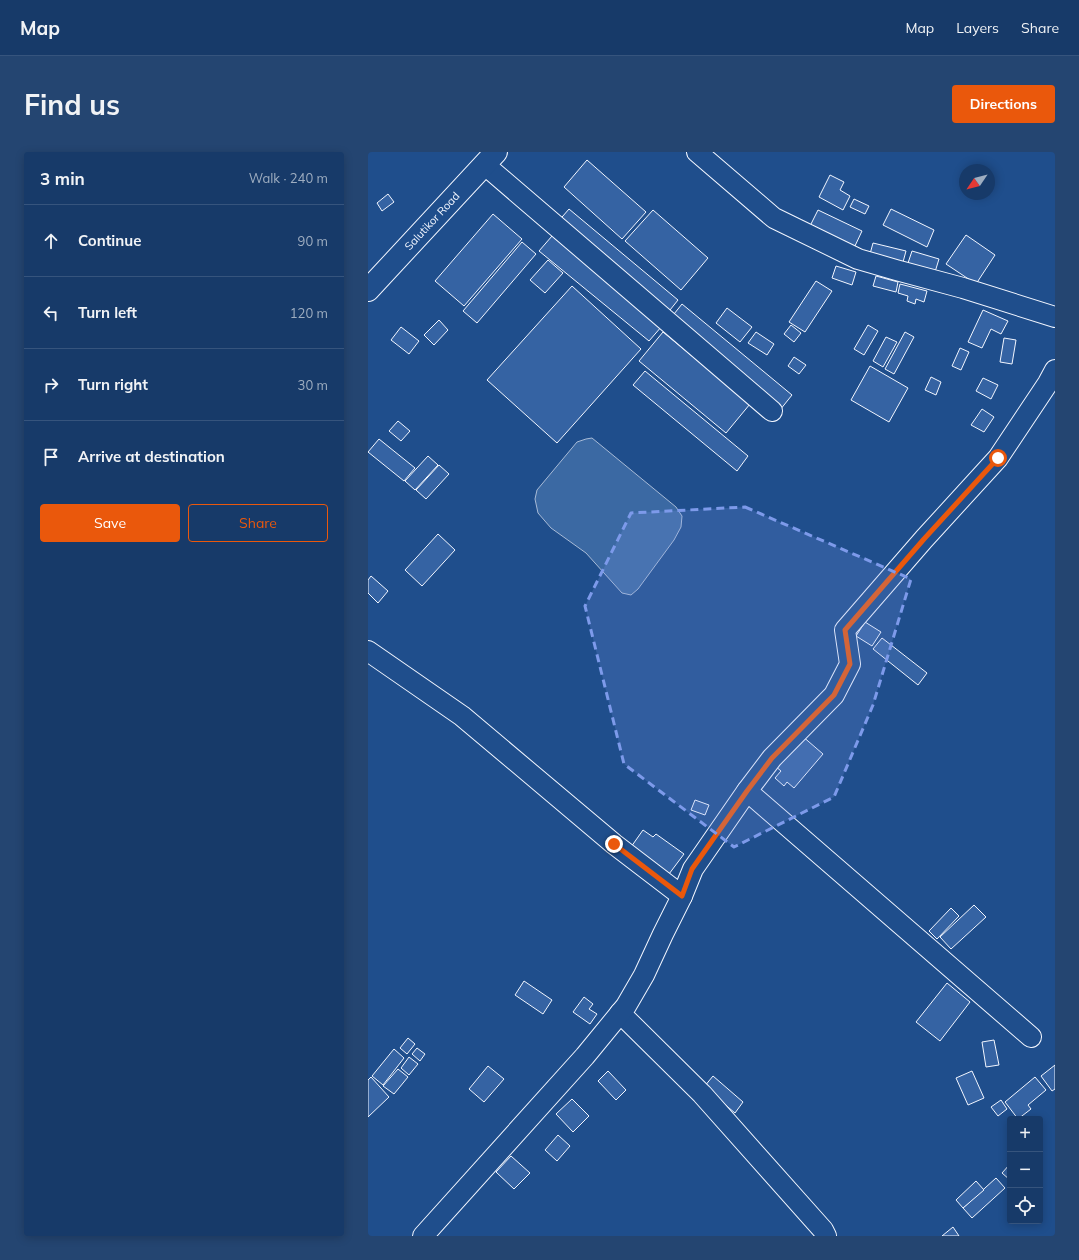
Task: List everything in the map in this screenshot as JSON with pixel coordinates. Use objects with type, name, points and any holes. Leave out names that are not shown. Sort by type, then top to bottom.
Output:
[{"type":"main road","name":"Salutikor Road","points":[[368,290],[491,158]]},
{"type":"street","points":[[697,152],[774,218],[858,259],[963,288],[1055,317]]},
{"type":"street","points":[[491,158],[772,411]]},
{"type":"street","points":[[423,1236],[585,1056],[626,1006],[644,976],[682,896],[692,869],[772,758],[834,695],[850,664],[845,630],[924,539],[998,458],[1055,370]]},
{"type":"street","points":[[368,651],[462,716],[614,844],[682,896]]},
{"type":"street","points":[[747,791],[1031,1037]]},
{"type":"street","points":[[620,1013],[702,1094],[823,1230],[826,1236]]},
{"type":"highlighted area","points":[[745,507],[911,579],[873,705],[834,797],[734,847],[624,764],[585,606],[631,513]]},
{"type":"water","points":[[592,438],[676,507],[682,516],[681,527],[674,540],[638,589],[631,595],[622,593],[586,553],[551,528],[538,513],[535,499],[537,490],[577,442]]},
{"type":"building","points":[[587,160],[646,212],[622,239],[564,187]]},
{"type":"building","points":[[830,175],[844,182],[840,190],[850,196],[843,210],[819,197]]},
{"type":"building","points":[[388,194],[394,202],[382,211],[377,203]]},
{"type":"building","points":[[854,199],[869,206],[865,214],[850,207]]},
{"type":"building","points":[[569,209],[678,300],[666,315],[556,224]]},
{"type":"building","points":[[891,209],[934,230],[927,247],[883,225]]},
{"type":"building","points":[[653,210],[708,258],[681,290],[625,241]]},
{"type":"building","points":[[818,210],[862,231],[854,248],[810,226]]},
{"type":"building","points":[[493,214],[522,239],[464,306],[435,281]]},
{"type":"building","points":[[966,235],[995,255],[976,284],[946,264]]},
{"type":"building","points":[[552,236],[662,326],[649,341],[539,251]]},
{"type":"building","points":[[522,242],[536,254],[477,323],[463,311]]},
{"type":"building","points":[[873,243],[906,251],[903,262],[870,254]]},
{"type":"building","points":[[912,251],[939,259],[935,272],[908,263]]},
{"type":"building","points":[[548,260],[563,273],[545,293],[530,280]]},
{"type":"building","points":[[836,266],[856,272],[852,285],[832,278]]},
{"type":"building","points":[[876,276],[898,282],[896,292],[873,286]]},
{"type":"building","points":[[816,281],[832,291],[805,332],[789,322]]},
{"type":"building","points":[[900,284],[927,291],[924,302],[916,299],[915,304],[907,301],[908,296],[898,293]]},
{"type":"building","points":[[572,286],[641,349],[557,443],[487,380]]},
{"type":"building","points":[[682,304],[792,395],[780,410],[670,319]]},
{"type":"building","points":[[727,308],[752,327],[740,342],[716,323]]},
{"type":"building","points":[[983,310],[1008,321],[1001,334],[991,329],[982,348],[968,342]]},
{"type":"building","points":[[439,320],[448,330],[434,345],[424,335]]},
{"type":"building","points":[[791,325],[801,333],[794,342],[784,334]]},
{"type":"building","points":[[868,325],[878,331],[864,355],[854,349]]},
{"type":"building","points":[[401,327],[419,341],[409,354],[391,340]]},
{"type":"building","points":[[663,332],[750,404],[726,433],[639,361]]},
{"type":"building","points":[[756,332],[774,344],[767,355],[748,343]]},
{"type":"building","points":[[905,332],[914,337],[894,374],[885,369]]},
{"type":"building","points":[[886,337],[897,342],[883,367],[873,361]]},
{"type":"building","points":[[1004,338],[1016,340],[1012,364],[1000,362]]},
{"type":"building","points":[[960,348],[969,352],[961,370],[952,366]]},
{"type":"building","points":[[794,357],[806,365],[799,374],[788,366]]},
{"type":"building","points":[[870,366],[908,388],[889,422],[851,400]]},
{"type":"building","points":[[645,371],[748,456],[737,471],[633,385]]},
{"type":"building","points":[[931,377],[941,382],[936,395],[925,390]]},
{"type":"building","points":[[983,378],[998,385],[991,399],[976,391]]},
{"type":"building","points":[[982,409],[994,417],[984,432],[971,425]]},
{"type":"building","points":[[398,421],[410,431],[401,441],[389,431]]},
{"type":"building","points":[[379,439],[415,468],[404,481],[368,452]]},
{"type":"building","points":[[428,456],[438,465],[415,490],[405,481]]},
{"type":"building","points":[[439,465],[449,474],[426,499],[416,490]]},
{"type":"building","points":[[438,534],[455,550],[422,586],[405,570]]},
{"type":"building","points":[[371,576],[388,591],[378,603],[368,593],[368,580]]},
{"type":"building","points":[[865,622],[881,632],[872,646],[856,636]]},
{"type":"building","points":[[882,638],[927,673],[918,685],[873,649]]},
{"type":"building","points":[[801,735],[823,754],[794,788],[787,782],[784,786],[775,778],[781,771],[775,766]]},
{"type":"building","points":[[695,800],[709,805],[705,815],[691,810]]},
{"type":"building","points":[[643,830],[653,837],[656,834],[684,854],[669,874],[631,847]]},
{"type":"building","points":[[974,905],[986,917],[951,949],[940,937]]},
{"type":"building","points":[[951,908],[959,916],[937,939],[929,931]]},
{"type":"building","points":[[524,981],[552,1000],[543,1014],[515,995]]},
{"type":"building","points":[[947,983],[970,1002],[940,1041],[916,1022]]},
{"type":"building","points":[[584,997],[593,1004],[589,1009],[597,1014],[590,1024],[573,1012]]},
{"type":"building","points":[[408,1038],[415,1044],[407,1054],[400,1048]]},
{"type":"building","points":[[994,1040],[999,1065],[986,1067],[982,1042]]},
{"type":"building","points":[[417,1048],[425,1054],[420,1061],[412,1054]]},
{"type":"building","points":[[394,1049],[404,1058],[383,1085],[372,1076]]},
{"type":"building","points":[[409,1057],[418,1064],[409,1075],[401,1068]]},
{"type":"building","points":[[1055,1065],[1055,1089],[1052,1091],[1041,1076]]},
{"type":"building","points":[[488,1066],[504,1079],[484,1102],[469,1089]]},
{"type":"building","points":[[398,1069],[408,1077],[394,1094],[383,1086]]},
{"type":"building","points":[[608,1071],[626,1090],[616,1100],[598,1081]]},
{"type":"building","points":[[972,1071],[984,1098],[968,1105],[956,1078]]},
{"type":"building","points":[[713,1076],[743,1102],[735,1113],[704,1087]]},
{"type":"building","points":[[371,1077],[389,1097],[368,1117],[368,1080]]},
{"type":"building","points":[[1035,1077],[1046,1090],[1028,1105],[1031,1109],[1022,1116],[1016,1116],[1005,1102]]},
{"type":"building","points":[[572,1099],[589,1116],[573,1132],[556,1114]]},
{"type":"building","points":[[1001,1100],[1007,1109],[998,1116],[991,1107]]},
{"type":"building","points":[[558,1135],[570,1146],[557,1161],[545,1150]]},
{"type":"building","points":[[511,1156],[530,1173],[514,1189],[496,1172]]},
{"type":"building","points":[[1007,1167],[1007,1177],[1002,1173]]},
{"type":"building","points":[[996,1178],[1005,1188],[972,1218],[963,1208]]},
{"type":"building","points":[[976,1181],[984,1190],[963,1208],[956,1200]]},
{"type":"building","points":[[953,1227],[959,1236],[942,1236]]},
{"type":"route","points":[[614,844],[682,896],[692,869],[747,791],[772,758],[834,695],[850,664],[845,630],[924,539],[998,458]]}]
